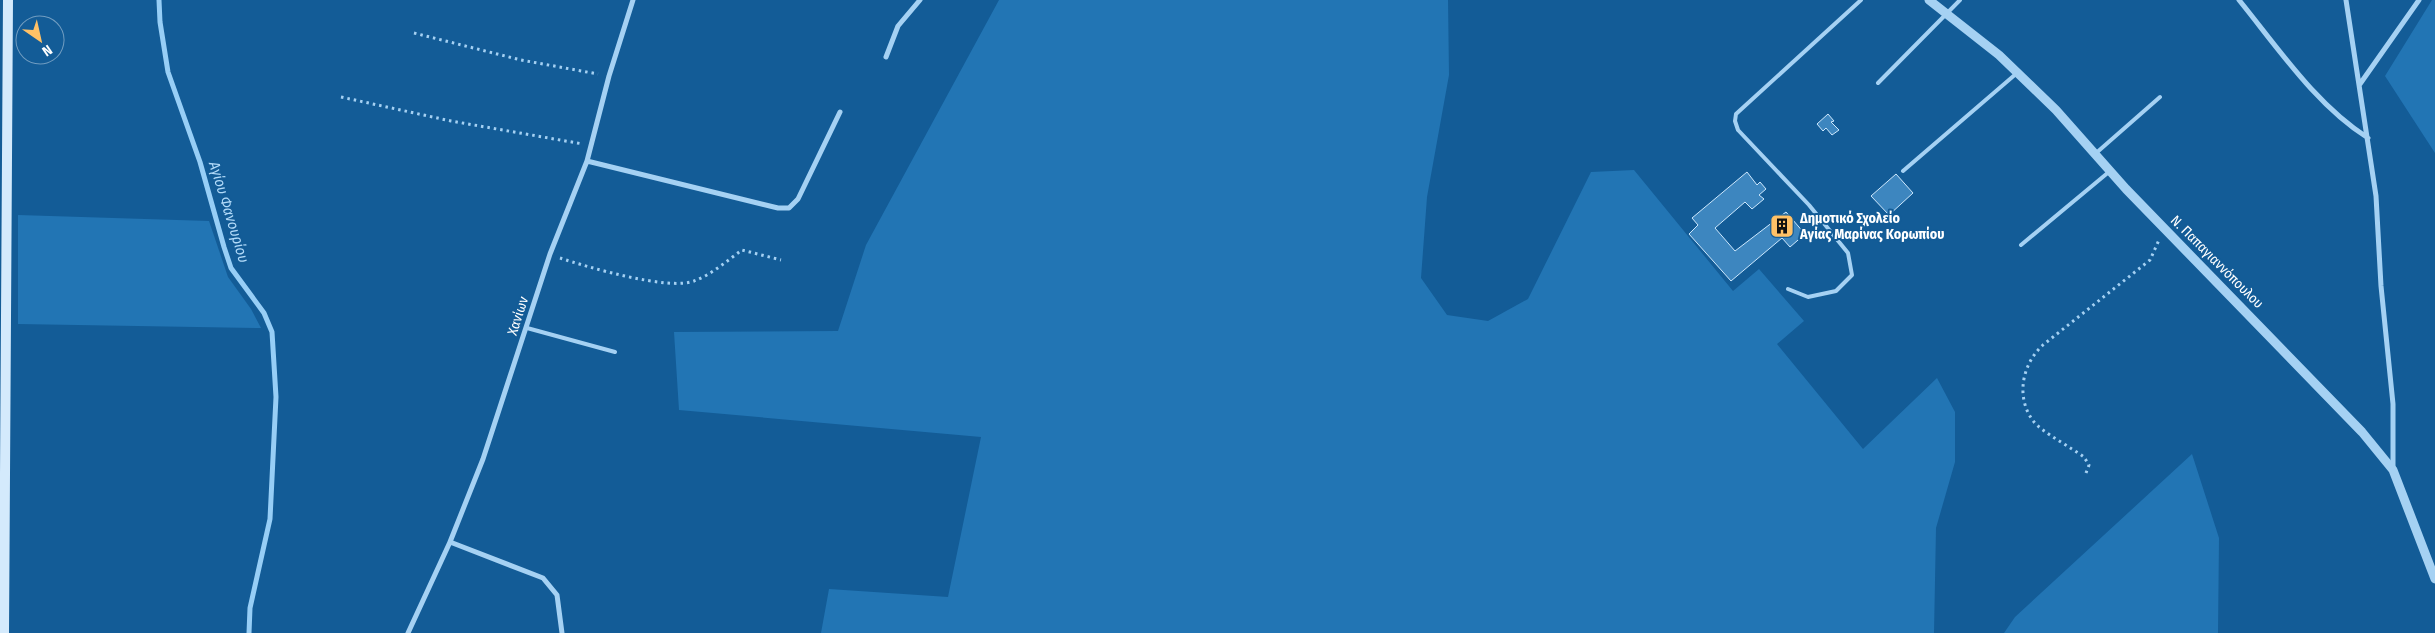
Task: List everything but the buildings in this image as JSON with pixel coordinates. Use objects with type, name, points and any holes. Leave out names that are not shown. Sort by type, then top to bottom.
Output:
[{"type":"main road","points":[[4,633],[8,0]]},
{"type":"street","name":"Χανίων","points":[[408,633],[450,542],[483,459],[550,254],[587,161],[609,76],[633,0]]},
{"type":"street","points":[[886,57],[898,26],[920,0]]},
{"type":"street","name":"Ν. Παπαγιαννόπουλου","points":[[1929,0],[1999,55],[2056,110],[2110,171],[2324,391],[2393,470],[2435,579]]},
{"type":"street","points":[[2239,0],[2306,82],[2349,126],[2368,138]]},
{"type":"street","points":[[2346,0],[2376,196],[2381,286],[2393,404],[2393,470]]},
{"type":"street","points":[[2360,84],[2419,0]]},
{"type":"street","points":[[587,161],[778,208],[789,208],[798,200],[840,112]]},
{"type":"street","points":[[450,542],[543,578],[557,595],[562,633]]},
{"type":"lane","points":[[1788,289],[1808,297],[1836,291],[1852,275],[1848,253],[1809,205],[1738,130],[1735,121],[1736,114],[1861,0]]},
{"type":"lane","points":[[1878,83],[1960,0]]},
{"type":"lane","points":[[1903,171],[2017,72]]},
{"type":"lane","points":[[2095,154],[2160,97]]},
{"type":"lane","points":[[2021,245],[2110,171]]},
{"type":"lane","points":[[526,328],[615,352]]},
{"type":"path","points":[[414,33],[520,60],[609,76]]},
{"type":"path","points":[[340,97],[451,121],[591,146]]},
{"type":"path","points":[[2086,472],[2089,465],[2084,457],[2034,422],[2025,406],[2023,385],[2026,367],[2032,355],[2150,260],[2164,227]]},
{"type":"path","points":[[550,254],[596,270],[672,283],[694,282],[742,250],[781,260]]},
{"type":"shaded area","points":[[999,0],[1448,0],[1449,75],[1427,197],[1421,278],[1447,315],[1488,321],[1528,299],[1591,172],[1634,170],[1733,291],[1759,269],[1804,321],[1777,344],[1863,449],[1937,378],[1955,412],[1955,462],[1936,528],[1934,633],[821,633],[829,589],[948,597],[981,437],[679,410],[674,332],[838,331],[866,245]]},
{"type":"shaded area","points":[[2432,0],[2435,0],[2435,153],[2385,76]]},
{"type":"shaded area","points":[[18,215],[209,221],[228,277],[251,309],[261,328],[18,324]]},
{"type":"shaded area","points":[[2192,454],[2219,538],[2218,633],[2004,633],[2015,617]]},
{"type":"waterway","name":"Αγίου Φανουρίου","points":[[159,0],[160,22],[168,72],[200,162],[231,268],[264,313],[272,332],[276,397],[270,519],[250,608],[249,633]]},
{"type":"place","name":"Δημοτικό Σχολείο Αγίας Μαρίνας Κορωπίου","points":[[1782,226]]}]
